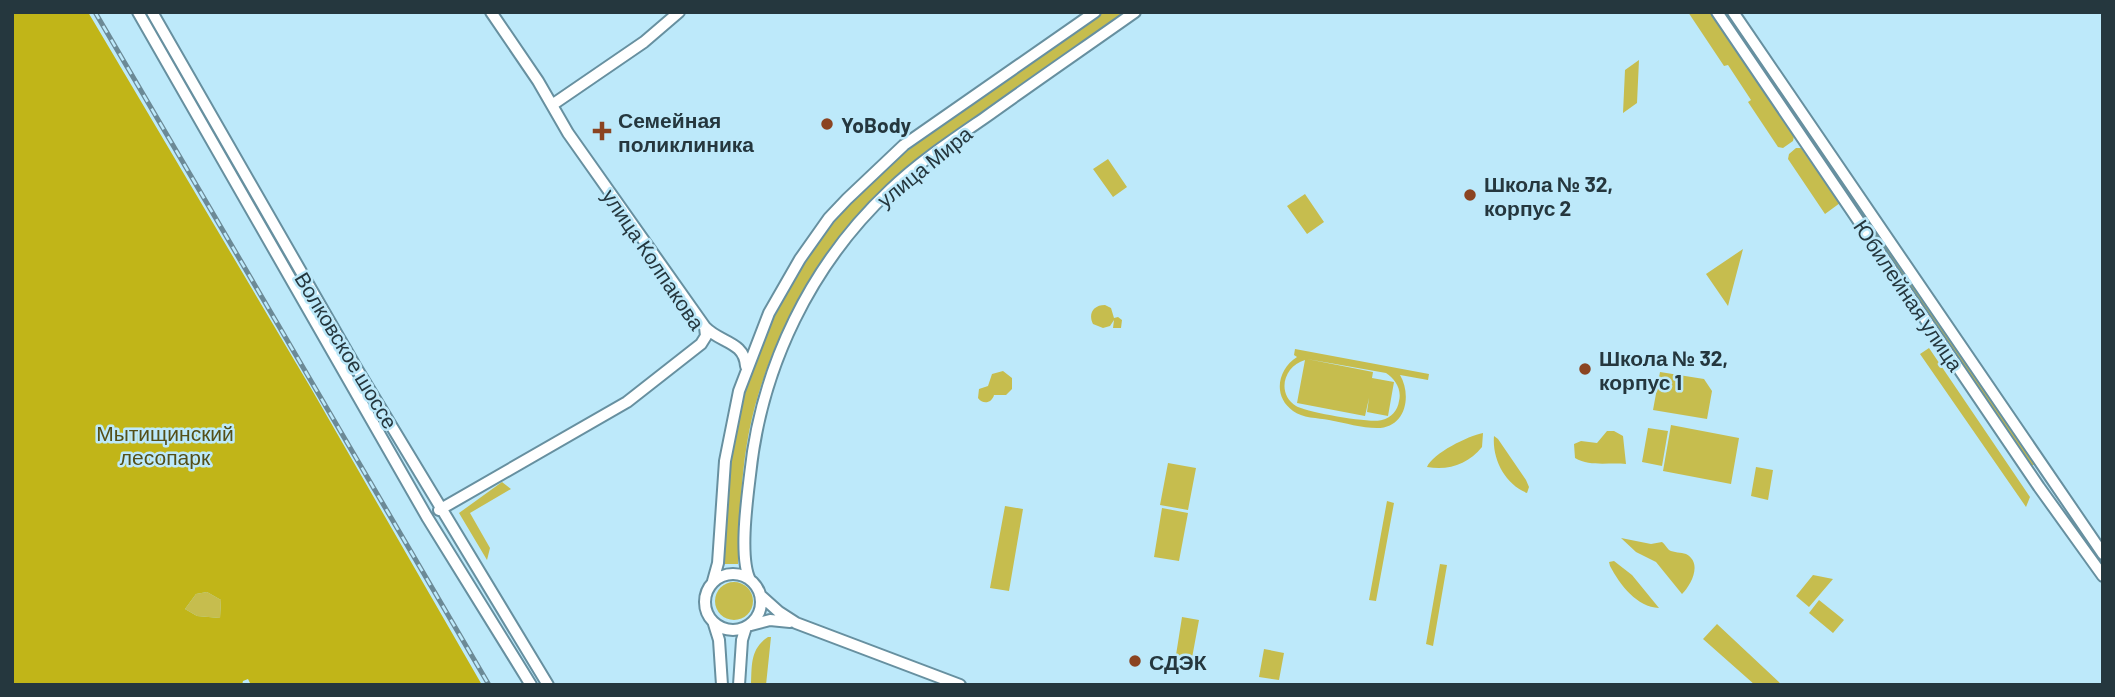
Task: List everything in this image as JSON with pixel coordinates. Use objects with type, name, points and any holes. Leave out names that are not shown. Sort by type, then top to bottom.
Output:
[{"type":"main road","name":"Волковское шоссе","points":[[138,12],[427,517],[531,685]]},
{"type":"main road","name":"Волковское шоссе","points":[[152,12],[354,364],[548,685]]},
{"type":"main road","name":"улица Колпакова","points":[[427,517],[627,402],[701,344],[706,336],[705,327],[608,191],[491,12]]},
{"type":"main road","points":[[552,105],[644,42],[679,12]]},
{"type":"main road","name":"улица Мира","points":[[713,582],[718,562],[721,495],[728,441],[746,370],[769,313],[800,258],[830,218],[864,181],[904,145],[1095,12]]},
{"type":"main road","name":"улица Мира","points":[[750,580],[745,561],[748,490],[761,411],[786,337],[818,277],[855,228],[892,188],[947,144],[1135,12]]},
{"type":"main road","name":"Юбилейная улица","points":[[1717,12],[2039,487],[2103,576]]},
{"type":"main road","name":"Юбилейная улица","points":[[1733,12],[2103,554]]},
{"type":"main road","points":[[705,327],[744,354],[746,370]]},
{"type":"main road","points":[[733,344],[748,342],[761,332]]},
{"type":"main road","points":[[701,344],[720,339]]},
{"type":"main road","points":[[722,685],[720,649],[714,624],[706,614],[704,603],[707,588],[713,582],[729,575],[739,575],[750,580],[779,612],[796,623],[960,685]]},
{"type":"main road","points":[[739,685],[742,640],[759,613],[760,594]]},
{"type":"main road","points":[[714,624],[730,630],[770,620],[796,623]]},
{"type":"shaded area","points":[[1104,12],[1127,12],[898,176],[851,223],[816,270],[786,323],[755,406],[744,465],[738,564],[725,564],[729,467],[738,416],[761,344],[795,276],[816,244],[865,187],[896,160]]},
{"type":"shaded area","points":[[1688,12],[1710,12],[1794,136],[1793,141],[1783,148],[1778,147],[1748,102],[1751,100],[1728,65],[1724,66]]},
{"type":"shaded area","points":[[1723,12],[1727,12],[1852,196],[1849,198]]},
{"type":"shaded area","points":[[1639,60],[1637,103],[1623,113],[1625,70]]},
{"type":"shaded area","points":[[1796,148],[1801,148],[1840,203],[1825,214],[1788,159],[1789,154]]},
{"type":"shaded area","points":[[1108,159],[1127,187],[1113,197],[1093,169]]},
{"type":"shaded area","points":[[1305,194],[1324,222],[1307,234],[1287,206]]},
{"type":"shaded area","points":[[1855,199],[2035,464],[2031,466],[1852,202]]},
{"type":"shaded area","points":[[1743,249],[1728,306],[1706,274]]},
{"type":"shaded area","points":[[1105,305],[1111,308],[1114,318],[1122,320],[1121,328],[1113,328],[1114,320],[1110,326],[1103,328],[1093,324],[1093,311]]},
{"type":"shaded area","points":[[1929,348],[2030,497],[2026,507],[1920,354]]},
{"type":"shaded area","points":[[1295,349],[1429,374],[1428,380],[1400,375],[1406,401],[1400,417],[1387,427],[1365,427],[1305,416],[1286,405],[1280,383],[1285,368],[1297,357],[1294,355]],"holes":[[[1307,359],[1386,373],[1397,385],[1400,397],[1396,410],[1388,417],[1382,420],[1353,419],[1302,408],[1290,401],[1286,394],[1285,380],[1288,374],[1298,363],[1305,360],[1297,403],[1365,416],[1369,398],[1367,412],[1388,416],[1394,382],[1372,378],[1373,372]]]},
{"type":"shaded area","points":[[1003,371],[1012,378],[1012,389],[1006,395],[994,395],[991,400],[982,402],[978,398],[979,389],[988,386],[992,374]]},
{"type":"shaded area","points":[[1660,372],[1704,379],[1712,391],[1707,419],[1653,410]]},
{"type":"shaded area","points":[[1671,425],[1739,438],[1731,484],[1663,471]]},
{"type":"shaded area","points":[[1648,428],[1668,431],[1662,466],[1642,462]]},
{"type":"shaded area","points":[[1607,431],[1623,436],[1626,464],[1594,463],[1575,458],[1574,444],[1581,441],[1597,443]]},
{"type":"shaded area","points":[[1483,433],[1482,447],[1464,462],[1443,468],[1427,467],[1436,456],[1452,446]]},
{"type":"shaded area","points":[[1494,436],[1526,480],[1529,487],[1527,493],[1512,484],[1501,470],[1495,453]]},
{"type":"shaded area","points":[[1168,463],[1196,468],[1188,510],[1160,505]]},
{"type":"shaded area","points":[[1756,467],[1773,470],[1768,500],[1751,496]]},
{"type":"shaded area","points":[[502,482],[511,489],[470,513],[490,548],[487,560],[459,513]]},
{"type":"shaded area","points":[[1387,501],[1394,503],[1376,601],[1369,600]]},
{"type":"shaded area","points":[[1005,506],[1023,509],[1009,591],[990,588]]},
{"type":"shaded area","points":[[1162,508],[1188,513],[1179,561],[1154,557]]},
{"type":"shaded area","points":[[1621,538],[1651,544],[1662,542],[1669,550],[1691,558],[1694,574],[1682,594],[1656,562],[1636,552]]},
{"type":"shaded area","points":[[1614,561],[1632,575],[1659,608],[1643,604],[1630,594],[1610,566],[1609,562]]},
{"type":"shaded area","points":[[1440,564],[1447,565],[1433,646],[1426,644]]},
{"type":"shaded area","points":[[1813,575],[1833,579],[1809,607],[1796,596]]},
{"type":"shaded area","points":[[734,582],[748,587],[753,601],[748,615],[734,620],[720,615],[715,601],[720,587]]},
{"type":"shaded area","points":[[207,592],[221,600],[220,618],[197,616],[185,609],[196,594]]},
{"type":"shaded area","points":[[1819,600],[1844,620],[1833,633],[1809,613]]},
{"type":"shaded area","points":[[1182,617],[1199,620],[1192,658],[1176,655]]},
{"type":"shaded area","points":[[1717,624],[1782,685],[1755,685],[1703,639]]},
{"type":"shaded area","points":[[771,637],[766,685],[751,685],[755,652]]},
{"type":"shaded area","points":[[1264,649],[1284,653],[1279,680],[1259,677]]},
{"type":"green space","name":"Мытищинский лесопарк","points":[[12,12],[88,12],[312,390],[482,685],[251,685],[248,679],[243,681],[242,685],[12,685]],"holes":[[[207,592],[221,600],[220,618],[197,616],[185,609],[196,594]]]},
{"type":"railway","points":[[95,12],[489,685]]},
{"type":"place","name":"YoBody","points":[[827,124]]},
{"type":"place","name":"Семейная поликлиника","points":[[602,131]]},
{"type":"place","name":"Школа № 32, корпус 2","points":[[1470,195]]},
{"type":"place","name":"Школа № 32, корпус 1","points":[[1585,369]]},
{"type":"place","name":"СДЭК","points":[[1135,661]]}]
